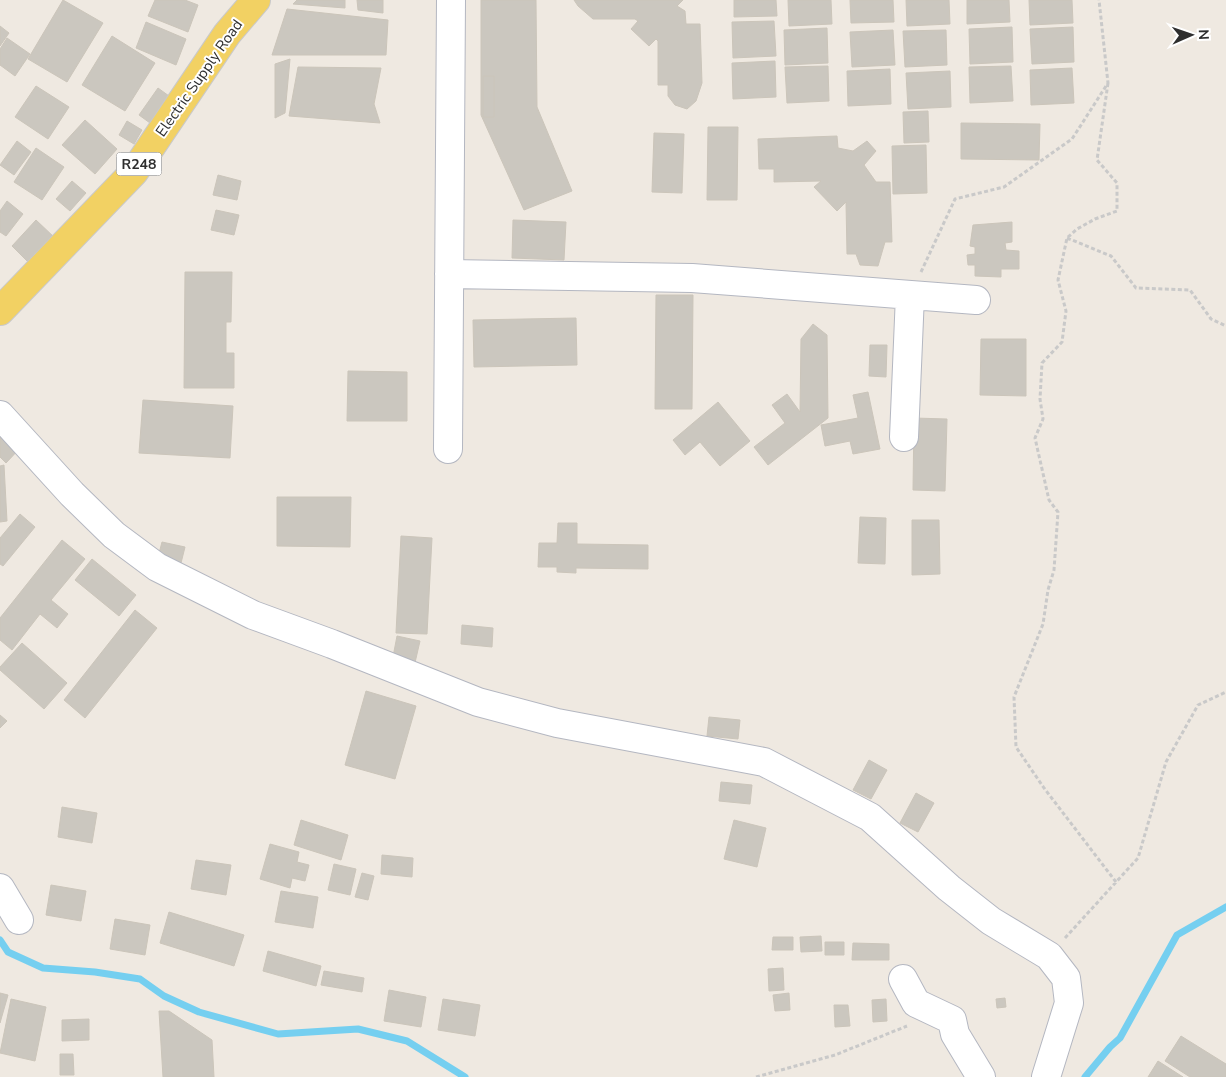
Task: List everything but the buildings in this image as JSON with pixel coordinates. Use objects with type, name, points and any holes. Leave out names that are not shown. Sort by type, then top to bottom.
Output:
[{"type":"main road","name":"Electric Supply Road","points":[[0,310],[134,172],[227,34],[256,0]]},
{"type":"street","points":[[448,449],[451,0]]},
{"type":"street","points":[[449,274],[692,278],[976,300]]},
{"type":"street","points":[[904,437],[910,295]]},
{"type":"street","points":[[0,415],[72,494],[114,535],[157,567],[253,615],[478,702],[557,723],[764,762],[870,817],[949,888],[991,921],[1050,956],[1066,978],[1069,1003],[1046,1077]]},
{"type":"street","points":[[0,888],[19,920]]},
{"type":"street","points":[[903,979],[916,1003],[952,1020],[955,1034],[981,1077]]},
{"type":"path","points":[[1099,0],[1108,83],[1097,160],[1117,183],[1117,211],[1095,219],[1077,229],[1067,238],[1058,280],[1066,311],[1062,342],[1042,363],[1040,399],[1043,419],[1035,438],[1049,500],[1058,512],[1054,570],[1048,590],[1043,624],[1014,697],[1016,747],[1044,788],[1116,882]]},
{"type":"path","points":[[910,295],[956,198],[1004,187],[1072,139],[1108,83]]},
{"type":"path","points":[[1067,238],[1111,256],[1136,288],[1190,290],[1211,319],[1226,326]]},
{"type":"path","points":[[1050,956],[1138,858],[1166,762],[1198,705],[1226,692]]},
{"type":"path","points":[[756,1077],[835,1055],[938,1014]]},
{"type":"waterway","points":[[1085,1077],[1120,1038],[1177,935],[1226,907]]},
{"type":"waterway","points":[[0,940],[8,952],[43,968],[95,972],[140,979],[164,996],[199,1012],[278,1034],[358,1029],[407,1041],[465,1077]]}]
